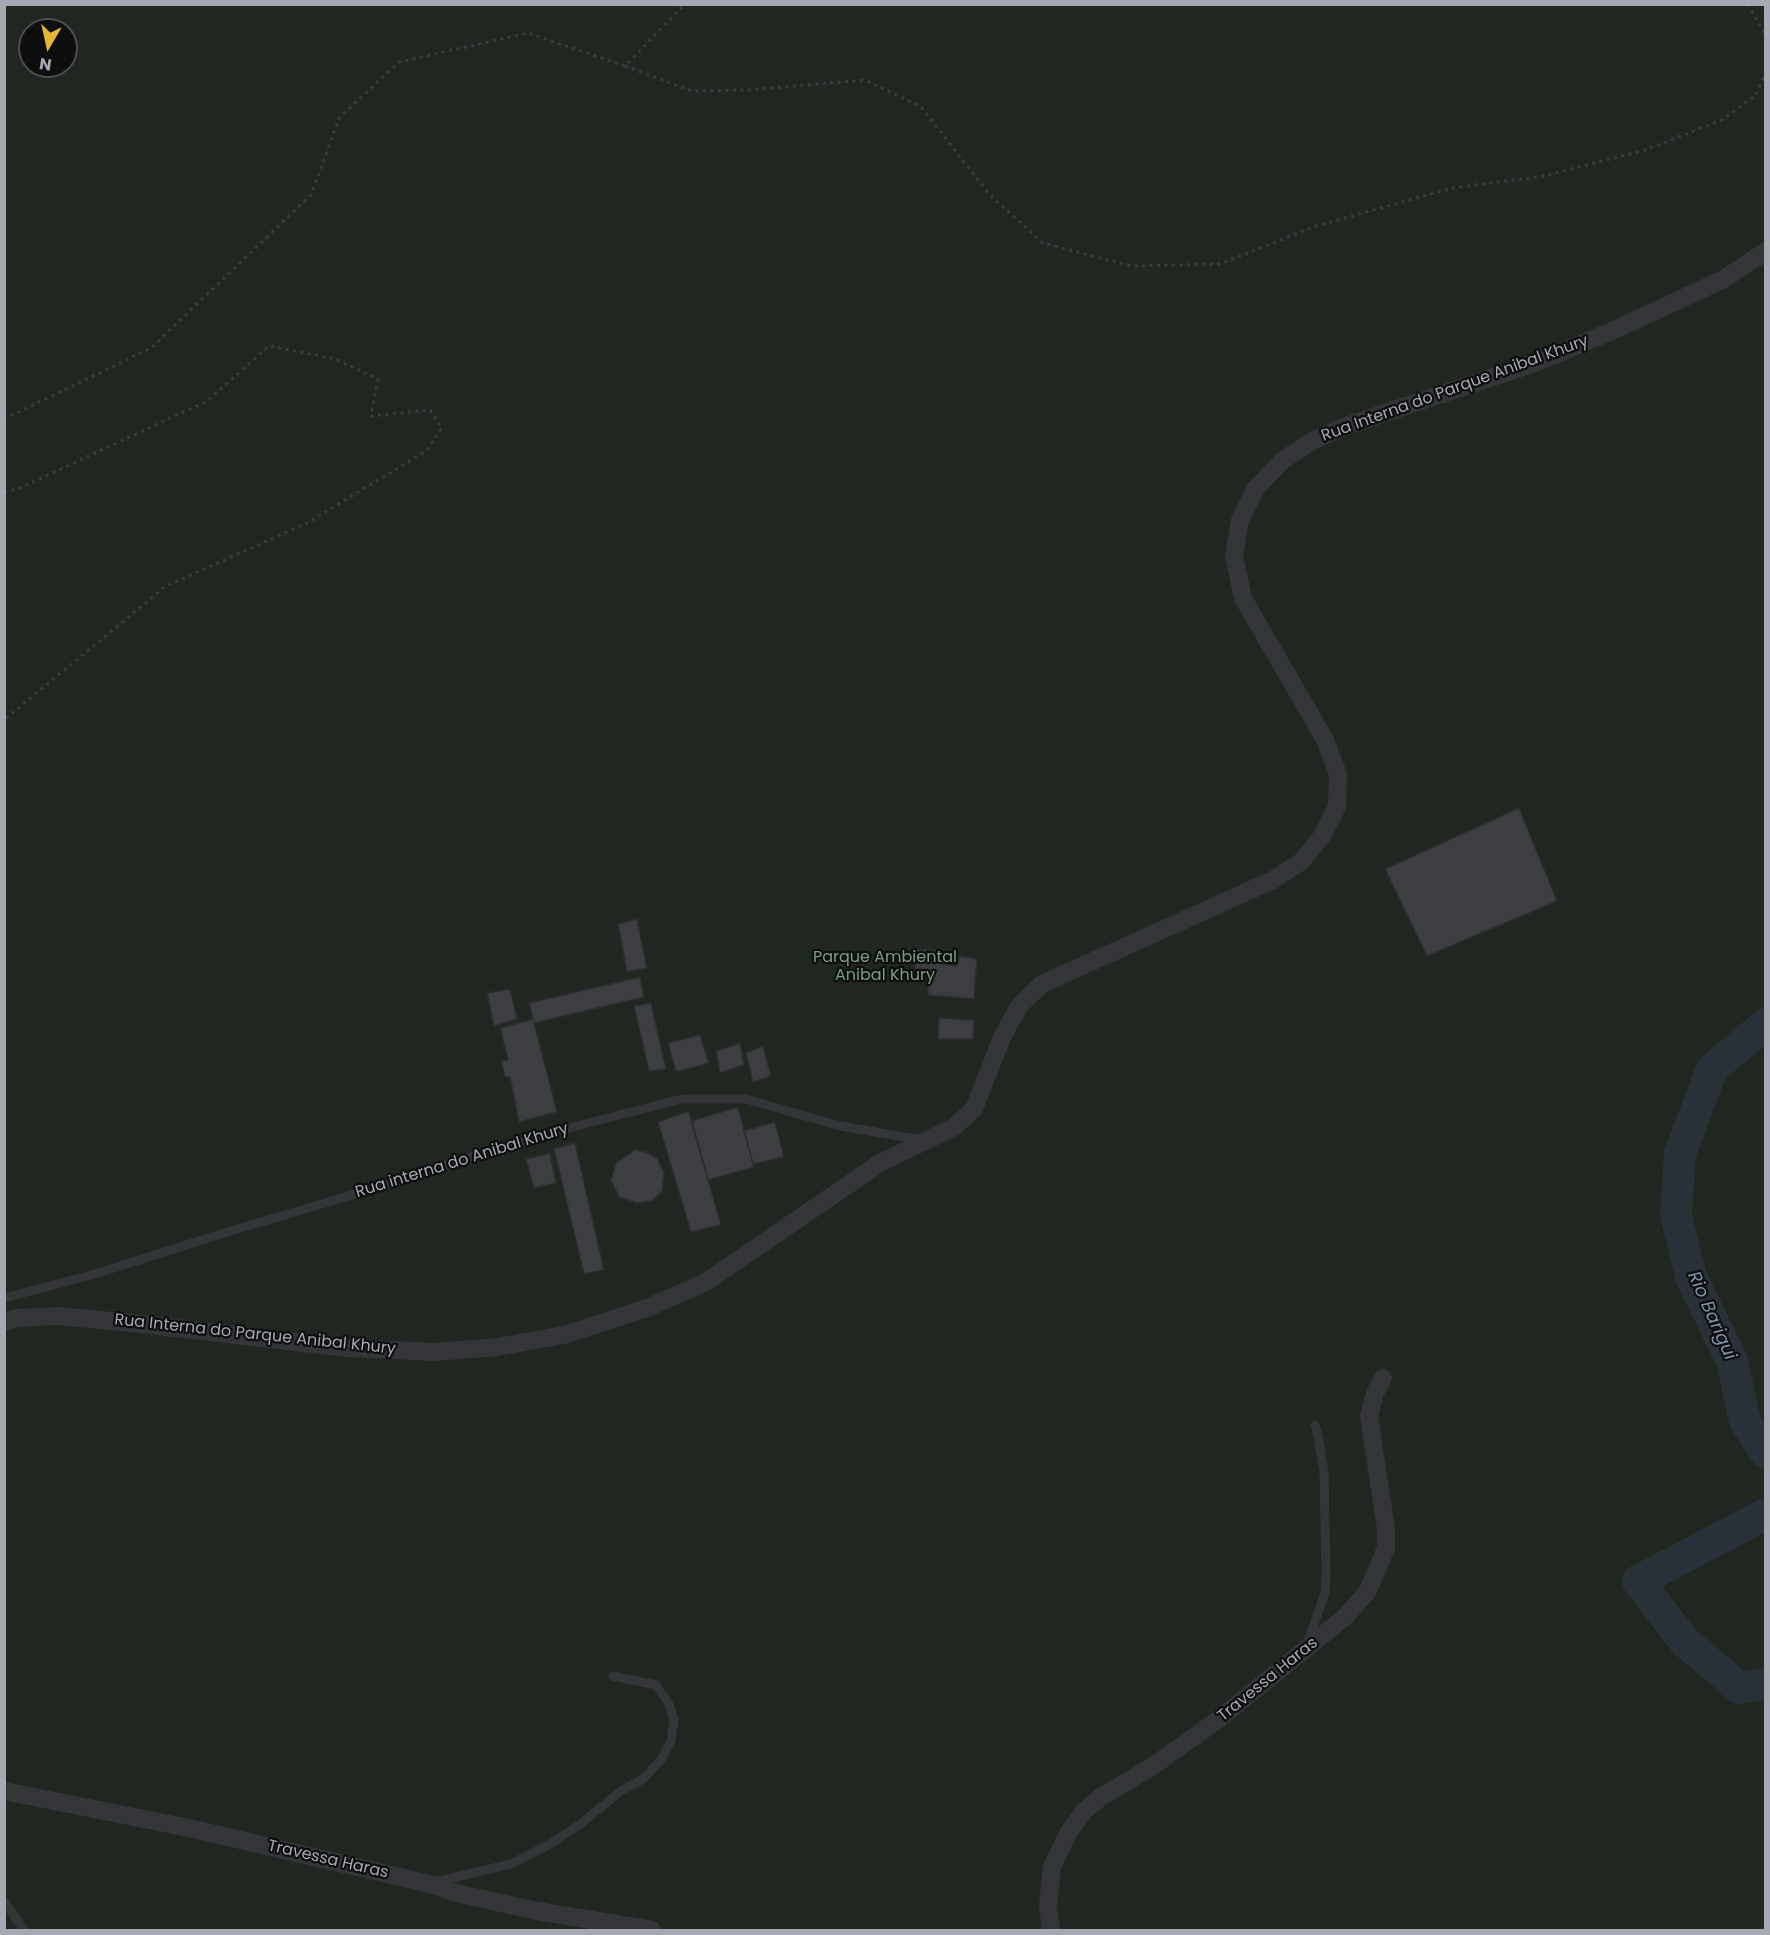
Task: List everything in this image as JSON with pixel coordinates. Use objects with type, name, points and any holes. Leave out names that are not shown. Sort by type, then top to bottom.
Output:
[{"type":"street","name":"Rua Interna do Parque Anibal Khury","points":[[4,1322],[17,1318],[58,1316],[347,1348],[435,1352],[497,1347],[553,1337],[647,1308],[706,1282],[880,1163],[954,1127],[974,1109],[1003,1035],[1020,1005],[1042,984],[1273,880],[1302,861],[1322,836],[1336,807],[1338,774],[1325,740],[1243,598],[1234,556],[1240,520],[1256,488],[1283,460],[1314,440],[1346,426],[1535,363],[1612,331],[1724,279],[1766,251]]},
{"type":"street","name":"Travessa Haras","points":[[1051,1930],[1048,1906],[1052,1867],[1068,1833],[1084,1811],[1101,1797],[1153,1766],[1219,1719],[1346,1617],[1368,1591],[1386,1548],[1386,1529],[1369,1416],[1375,1393],[1383,1378]]},
{"type":"street","name":"Travessa Haras","points":[[4,1791],[189,1828],[537,1911],[652,1930]]},
{"type":"lane","name":"Rua interna do Anibal Khury","points":[[4,1298],[95,1274],[557,1131],[682,1099],[746,1099],[840,1126],[926,1141]]},
{"type":"lane","points":[[1305,1649],[1322,1603],[1326,1575],[1324,1472],[1315,1425]]},
{"type":"lane","points":[[430,1884],[512,1864],[552,1843],[579,1825],[621,1791],[644,1779],[661,1760],[671,1742],[674,1719],[669,1704],[656,1685],[613,1676]]},
{"type":"lane","points":[[4,1901],[24,1930]]},
{"type":"path","points":[[625,66],[685,4]]},
{"type":"path","points":[[1748,4],[1766,36]]},
{"type":"path","points":[[4,419],[152,348],[311,195],[339,118],[399,62],[528,33],[692,91],[749,90],[865,80],[921,107],[990,195],[1042,243],[1131,266],[1220,264],[1316,226],[1452,188],[1544,176],[1645,150],[1722,120],[1755,96],[1766,72]]},
{"type":"path","points":[[4,492],[20,488],[207,401],[269,346],[335,359],[378,379],[371,416],[430,410],[442,428],[426,451],[307,523],[166,585],[4,720]]},
{"type":"green space","name":"Parque Ambiental Anibal Khury","points":[[4,5],[1765,5],[1765,1930],[5,1930]]},
{"type":"building","points":[[1519,808],[1557,901],[1427,956],[1385,869]]},
{"type":"building","points":[[637,919],[647,968],[627,972],[618,924]]},
{"type":"building","points":[[915,949],[942,951],[942,963],[956,966],[960,956],[977,959],[974,999],[928,995],[928,971],[915,972]]},
{"type":"building","points":[[640,977],[644,997],[534,1023],[529,1003]]},
{"type":"building","points":[[510,989],[517,1019],[494,1026],[487,993]]},
{"type":"building","points":[[651,1003],[666,1069],[649,1071],[634,1006]]},
{"type":"building","points":[[939,1018],[974,1020],[973,1039],[938,1039]]},
{"type":"building","points":[[533,1019],[557,1112],[519,1122],[510,1077],[505,1077],[501,1061],[508,1060],[500,1028]]},
{"type":"building","points":[[700,1035],[709,1063],[676,1072],[668,1043]]},
{"type":"building","points":[[740,1043],[744,1065],[720,1073],[716,1051]]},
{"type":"building","points":[[763,1046],[771,1076],[753,1082],[746,1053]]},
{"type":"building","points":[[738,1107],[754,1167],[708,1180],[691,1121]]},
{"type":"building","points":[[689,1111],[721,1225],[691,1232],[658,1122]]},
{"type":"building","points":[[775,1122],[784,1157],[753,1164],[744,1131]]},
{"type":"building","points":[[575,1143],[604,1270],[584,1274],[554,1149]]},
{"type":"building","points":[[635,1150],[646,1152],[657,1158],[664,1172],[662,1191],[652,1201],[637,1203],[619,1197],[611,1180],[616,1163]]},
{"type":"building","points":[[550,1153],[556,1183],[534,1188],[526,1159]]},
{"type":"waterway","name":"Rio Barigui","points":[[1766,1024],[1712,1069],[1680,1154],[1676,1215],[1691,1277],[1732,1361],[1745,1421],[1766,1453]]},
{"type":"waterway","name":"Rio Barigui","points":[[1766,1514],[1638,1581],[1685,1642],[1740,1688],[1766,1684]]}]
